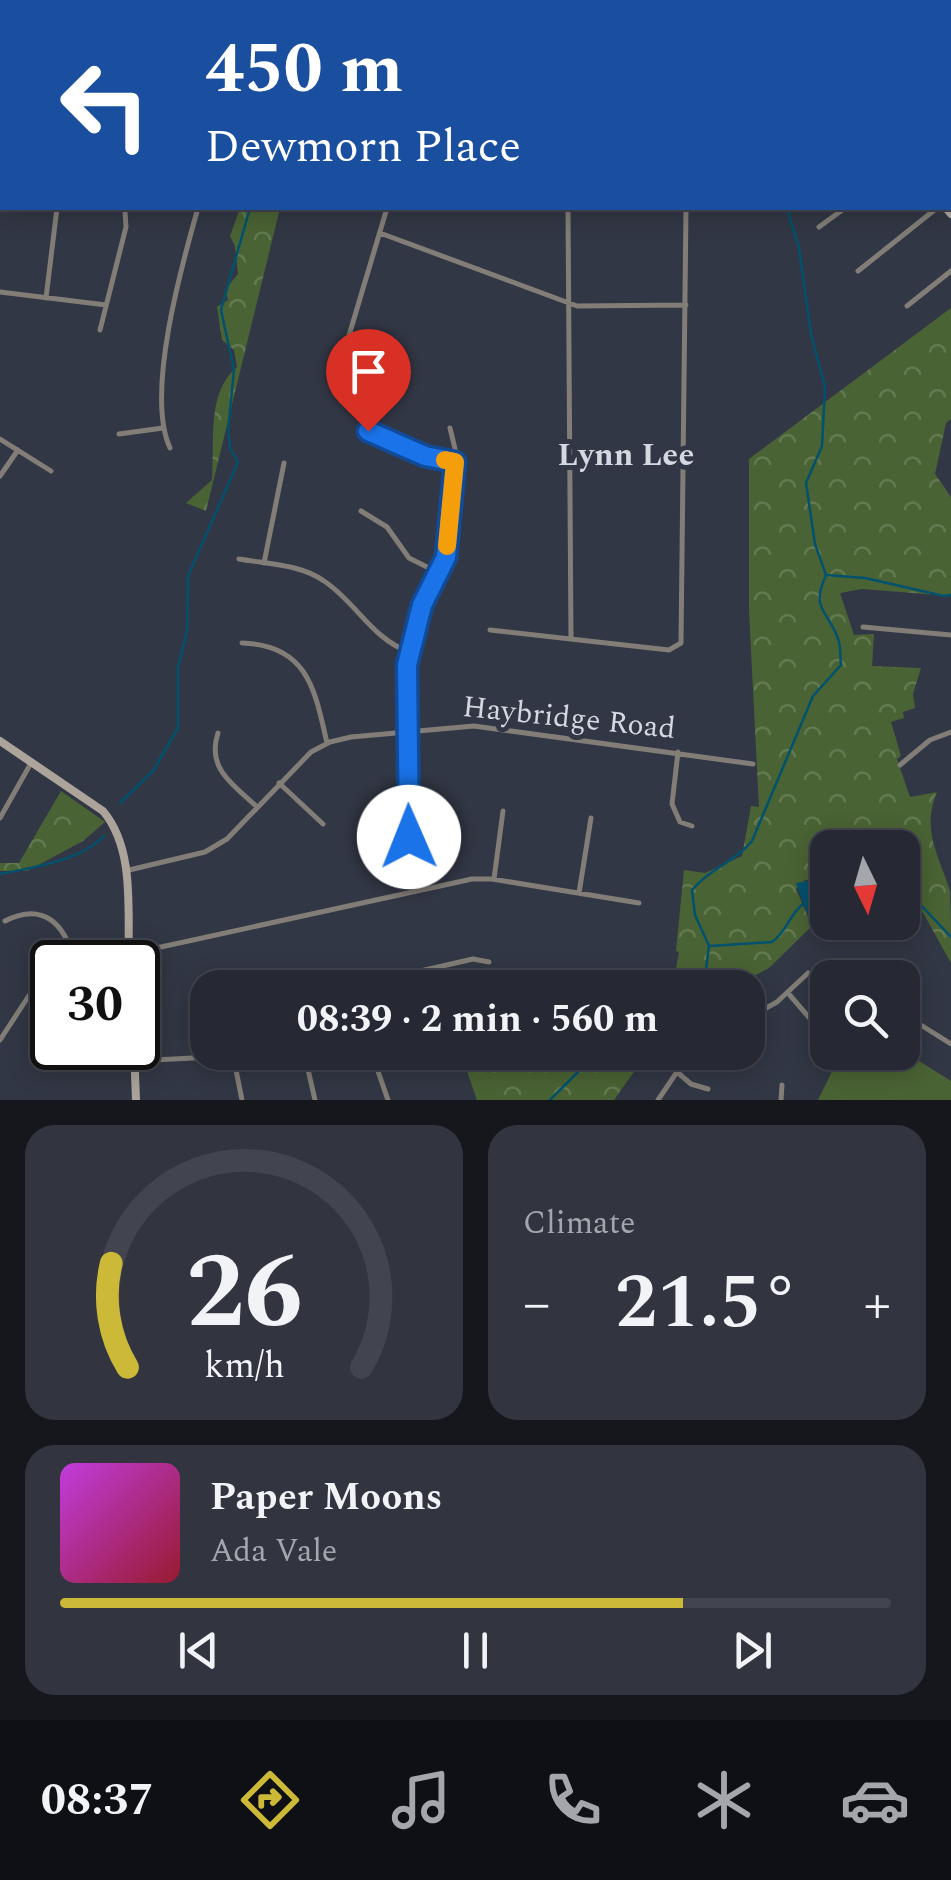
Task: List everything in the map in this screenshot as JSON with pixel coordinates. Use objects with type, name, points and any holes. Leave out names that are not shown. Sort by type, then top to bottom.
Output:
[{"type":"main road","points":[[0,742],[103,811],[122,840],[128,940]]},
{"type":"main road","points":[[134,1070],[136,1100]]},
{"type":"street","points":[[46,298],[57,210]]},
{"type":"street","points":[[170,448],[163,428],[161,392],[198,210]]},
{"type":"street","points":[[342,359],[386,210]]},
{"type":"street","points":[[568,210],[572,639]]},
{"type":"street","points":[[490,630],[668,650],[677,648],[682,640],[686,210]]},
{"type":"street","points":[[819,228],[842,210]]},
{"type":"street","points":[[858,271],[934,210]]},
{"type":"street","points":[[100,330],[126,227],[126,212]]},
{"type":"street","points":[[380,233],[568,304],[686,306]]},
{"type":"street","points":[[908,306],[951,271]]},
{"type":"street","points":[[0,292],[106,305]]},
{"type":"street","points":[[119,434],[163,428]]},
{"type":"street","points":[[419,889],[409,837],[406,674],[422,605],[446,557],[455,462],[450,428]]},
{"type":"street","points":[[368,431],[425,456],[455,462]]},
{"type":"street","points":[[0,440],[51,471]]},
{"type":"street","points":[[0,476],[18,450]]},
{"type":"street","points":[[264,563],[284,462]]},
{"type":"street","points":[[361,511],[386,527],[409,558],[439,574]]},
{"type":"street","points":[[240,560],[300,570],[321,578],[380,637],[409,652]]},
{"type":"street","points":[[863,628],[951,635]]},
{"type":"street","points":[[242,643],[267,644],[280,650],[309,680],[327,743]]},
{"type":"street","name":"Haybridge Road","points":[[125,870],[213,848],[312,752],[350,737],[474,726],[753,764]]},
{"type":"street","points":[[900,765],[930,740],[951,732]]},
{"type":"street","points":[[218,734],[214,753],[218,768],[257,807]]},
{"type":"street","points":[[678,752],[672,804],[680,822],[692,826]]},
{"type":"street","points":[[0,818],[31,763]]},
{"type":"street","points":[[279,783],[323,824]]},
{"type":"street","points":[[494,879],[502,811]]},
{"type":"street","points":[[579,893],[591,818]]},
{"type":"street","points":[[160,951],[463,880],[494,879],[639,903]]},
{"type":"street","points":[[57,922],[64,913]]},
{"type":"street","points":[[5,921],[33,915],[57,922],[68,940]]},
{"type":"street","points":[[424,970],[472,959],[490,962]]},
{"type":"street","points":[[765,1007],[788,993],[808,973]]},
{"type":"street","points":[[788,993],[810,1019]]},
{"type":"street","points":[[0,1040],[3,1028],[30,994]]},
{"type":"street","points":[[920,1025],[951,1044]]},
{"type":"street","points":[[160,1058],[190,1057]]},
{"type":"street","points":[[236,1070],[242,1100]]},
{"type":"street","points":[[307,1070],[316,1100]]},
{"type":"street","points":[[379,1070],[388,1100]]},
{"type":"street","points":[[658,1100],[677,1072],[691,1084],[708,1088]]},
{"type":"street","points":[[781,1100],[782,1085]]},
{"type":"green space","points":[[239,210],[280,210],[206,511],[186,503],[212,480],[216,404],[220,390],[237,367],[234,350],[222,340],[217,307],[228,300],[225,290],[238,274],[230,236]]},
{"type":"green space","points":[[951,308],[951,419],[946,423],[935,474],[951,497],[951,596],[862,589],[840,593],[854,635],[874,634],[872,666],[921,668],[913,694],[915,708],[903,712],[904,718],[891,722],[901,756],[897,759],[910,797],[937,792],[931,831],[950,891],[951,963],[920,907],[920,830],[810,830],[810,880],[796,889],[810,928],[765,970],[676,970],[684,870],[705,873],[742,856],[751,806],[759,807],[749,611],[749,459]]},
{"type":"green space","points":[[61,791],[105,822],[83,841],[27,871],[0,871],[0,863],[19,863]]},
{"type":"green space","points":[[920,1062],[951,1081],[951,1100],[818,1100],[833,1070],[920,1070]]},
{"type":"green space","points":[[635,1070],[614,1100],[477,1100],[467,1071]]},
{"type":"water","points":[[810,881],[810,921],[796,883]]},
{"type":"waterway","points":[[120,803],[153,771],[178,728],[178,667],[187,631],[188,576],[238,462],[230,448],[234,370],[221,310],[249,210]]},
{"type":"waterway","points":[[705,970],[709,946],[695,915],[692,890],[752,841],[813,696],[841,665],[839,642],[820,603],[826,575],[815,544],[806,483],[822,446],[825,387],[811,334],[799,248],[788,210]]},
{"type":"waterway","points":[[826,575],[865,578],[951,595]]},
{"type":"waterway","points":[[0,874],[70,857],[104,836]]},
{"type":"waterway","points":[[710,946],[772,942],[803,904]]},
{"type":"waterway","points":[[920,904],[951,937]]},
{"type":"waterway","points":[[550,1100],[580,1070]]},
{"type":"slow traffic","points":[[445,460],[455,462],[447,546]]},
{"type":"district","name":"Lynn Lee","points":[[626,455]]},
{"type":"route","points":[[368,431],[425,456],[455,462],[446,557],[422,605],[407,665],[409,837]]}]
